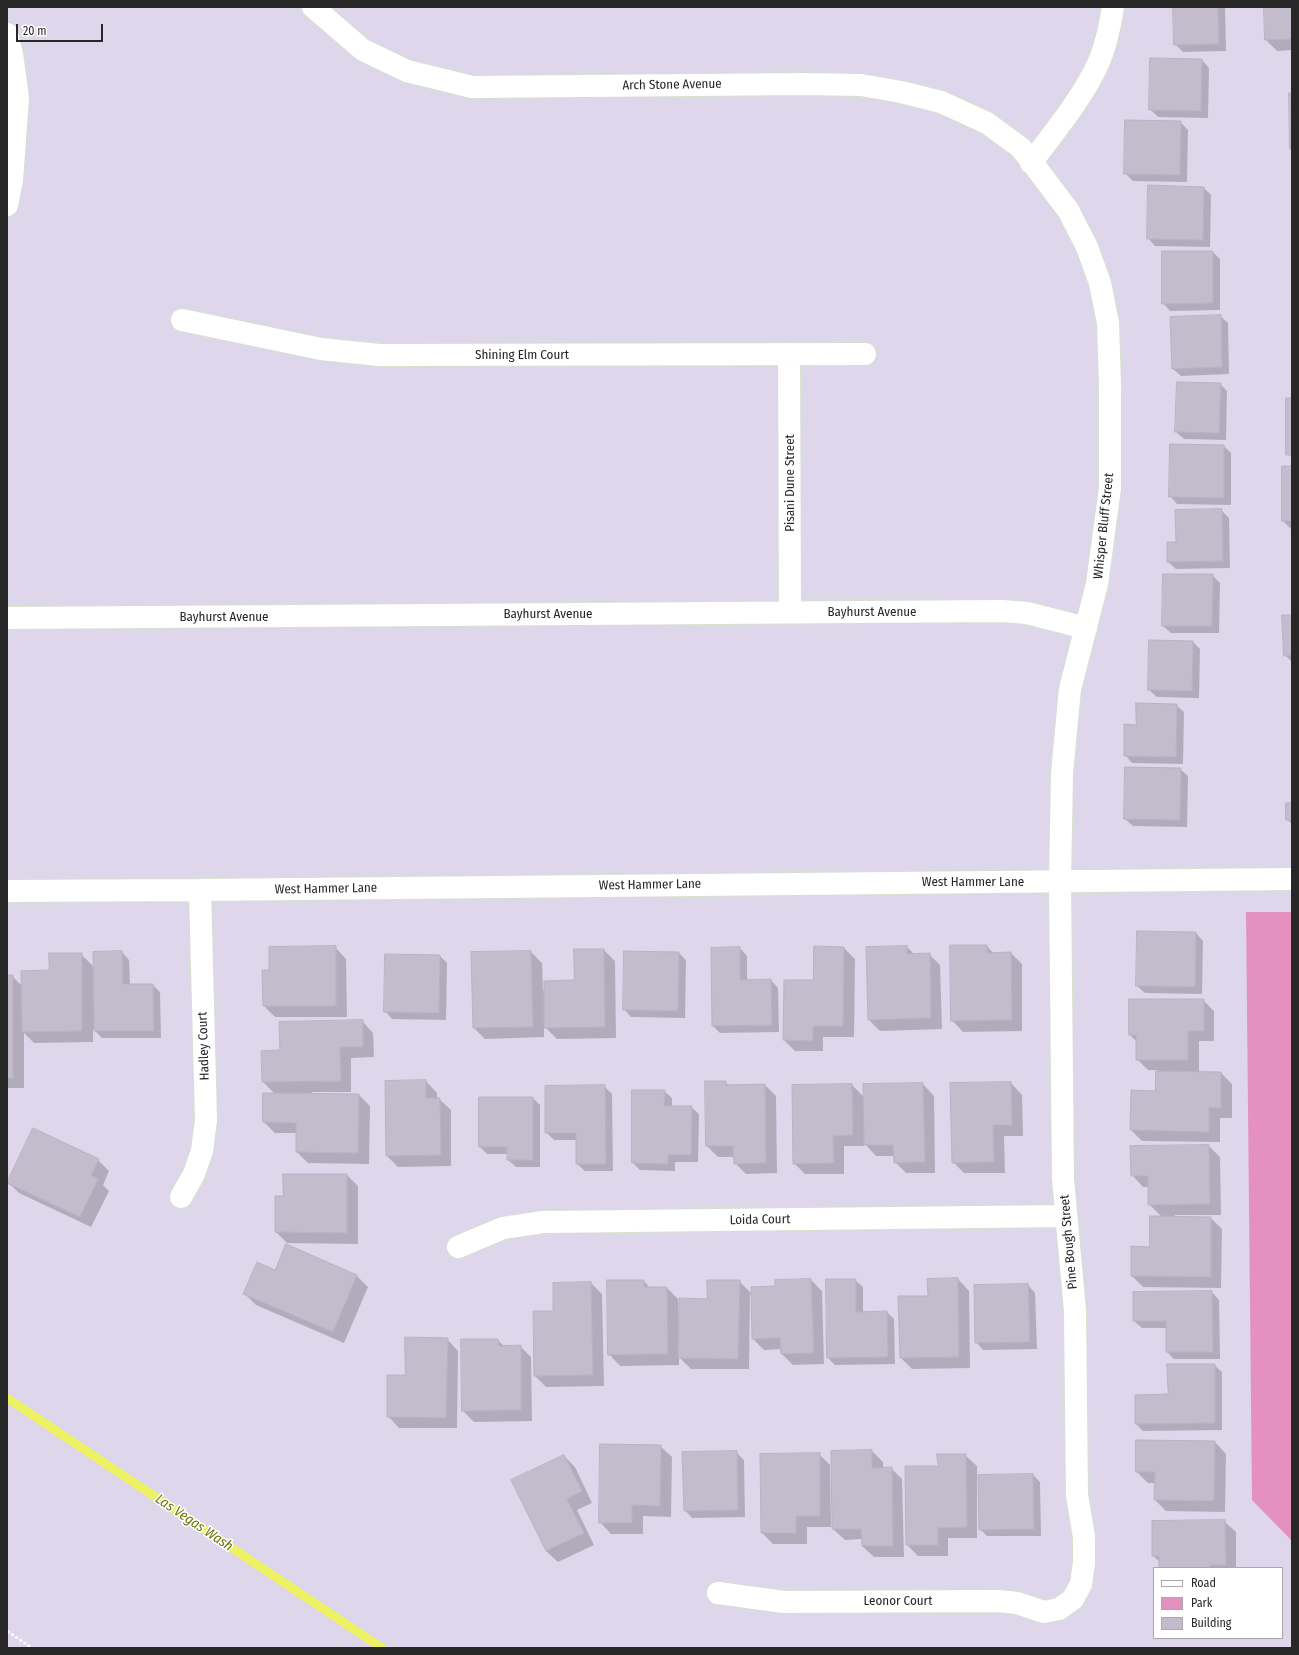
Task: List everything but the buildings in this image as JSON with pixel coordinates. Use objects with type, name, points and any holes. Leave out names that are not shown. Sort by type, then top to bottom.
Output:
[{"type":"street","name":"Arch Stone Avenue","points":[[313,7],[363,50],[407,71],[472,87],[804,84],[861,85],[901,92],[941,102],[987,123],[1021,148],[1031,163]]},
{"type":"street","points":[[1031,163],[1076,104],[1099,63],[1109,29],[1113,7]]},
{"type":"street","points":[[7,34],[12,54],[18,98],[12,180],[7,205]]},
{"type":"street","name":"Whisper Bluff Street","points":[[1031,163],[1068,210],[1087,247],[1100,283],[1108,323],[1110,387],[1110,488],[1097,584],[1070,689],[1068,704],[1062,773],[1060,882]]},
{"type":"street","name":"Shining Elm Court","points":[[182,320],[321,349],[379,356],[865,354]]},
{"type":"street","name":"Pisani Dune Street","points":[[789,354],[790,612]]},
{"type":"street","name":"Bayhurst Avenue","points":[[7,618],[1002,611],[1027,613],[1086,628]]},
{"type":"street","name":"West Hammer Lane","points":[[7,891],[1292,879]]},
{"type":"street","name":"Pine Bough Street","points":[[1060,882],[1063,1179],[1076,1311],[1078,1495],[1084,1537],[1084,1562],[1081,1584],[1073,1599]]},
{"type":"street","name":"Hadley Court","points":[[181,1197],[194,1174],[202,1151],[206,1120],[200,890]]},
{"type":"street","name":"Loida Court","points":[[458,1247],[503,1228],[543,1222],[1066,1216]]},
{"type":"street","name":"Leonor Court","points":[[718,1593],[784,1602],[998,1601],[1017,1603],[1044,1612],[1059,1609],[1073,1599]]},
{"type":"path","points":[[7,1631],[32,1648]]},
{"type":"green space","points":[[1246,912],[1292,912],[1292,1541],[1252,1500]]},
{"type":"waterway","name":"Las Vegas Wash","points":[[7,1398],[382,1648]]}]
